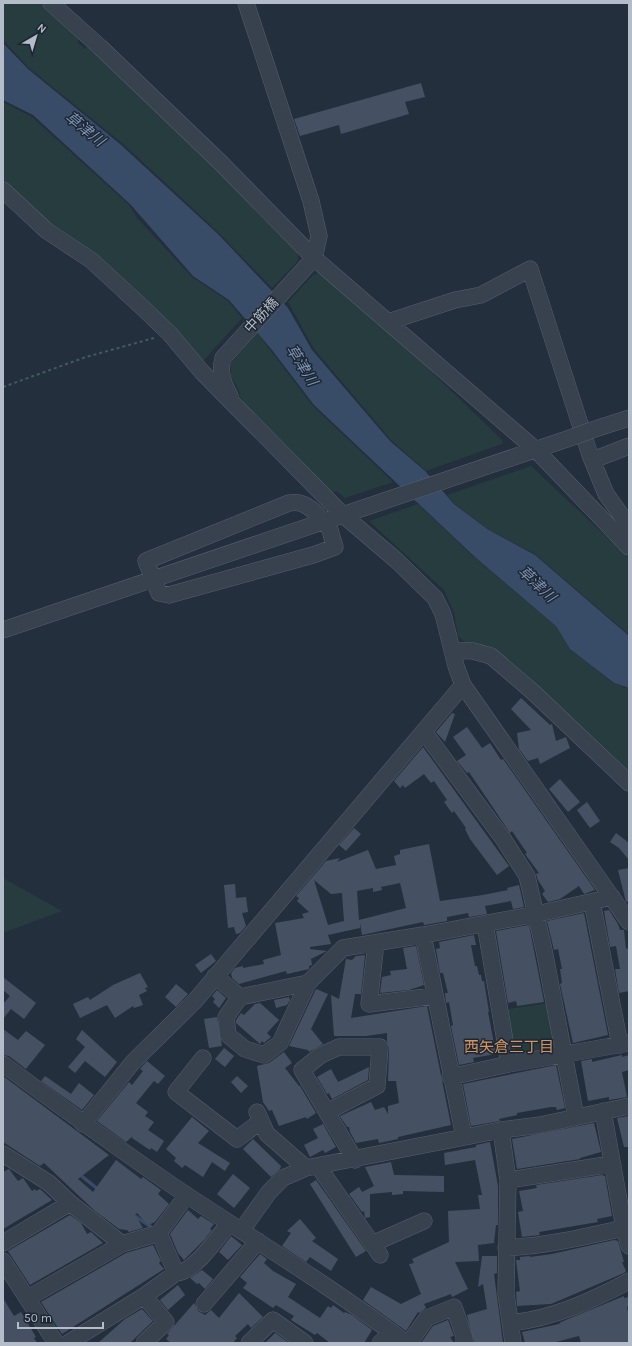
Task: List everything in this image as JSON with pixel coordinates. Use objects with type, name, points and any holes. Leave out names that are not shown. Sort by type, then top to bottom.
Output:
[{"type":"street","points":[[51,3],[223,161],[246,174],[296,224]]},
{"type":"street","points":[[62,3],[223,161],[311,262],[391,322],[536,450],[629,546]]},
{"type":"street","points":[[246,3],[310,202],[319,236],[311,262]]},
{"type":"street","points":[[3,190],[47,231],[104,272],[170,334],[202,372],[342,514],[396,560],[435,598],[443,614],[463,685],[629,922]]},
{"type":"street","name":"中筋橋","points":[[232,401],[223,382],[220,368],[229,351],[311,262]]},
{"type":"street","points":[[391,322],[455,300],[480,295],[530,268],[593,460],[606,494],[629,526]]},
{"type":"street","points":[[3,630],[629,418]]},
{"type":"street","points":[[593,460],[629,446]]},
{"type":"street","points":[[317,514],[306,504],[297,502],[289,503],[146,561],[159,593],[169,595],[313,555],[335,547],[328,527]]},
{"type":"street","points":[[453,650],[473,651],[491,656],[533,692],[629,783]]},
{"type":"street","points":[[83,1124],[133,1062],[194,1002],[425,733],[463,685]]},
{"type":"street","points":[[425,733],[515,856],[527,876],[536,914],[576,1117]]},
{"type":"street","points":[[308,983],[240,997],[226,1017],[228,1035],[245,1049],[264,1055],[280,1043],[308,983],[343,948],[485,924],[612,897]]},
{"type":"street","points":[[450,1077],[509,1064],[624,1044],[592,902]]},
{"type":"street","points":[[485,924],[509,1064]]},
{"type":"street","points":[[423,935],[450,1077],[464,1137]]},
{"type":"street","points":[[376,943],[369,1004],[434,996]]},
{"type":"street","points":[[215,976],[240,997]]},
{"type":"street","points":[[327,1112],[378,1086],[380,1047],[339,1047],[321,1056],[302,1070],[355,1160]]},
{"type":"street","points":[[203,1058],[176,1092],[237,1139],[259,1116],[267,1134],[312,1167],[376,1250],[424,1221]]},
{"type":"street","points":[[3,1064],[83,1124],[187,1195],[258,1241],[386,1338],[406,1343]]},
{"type":"street","points":[[68,1343],[144,1296],[176,1273],[182,1273],[190,1268],[283,1178],[312,1167],[355,1160],[501,1130],[540,1125],[629,1106]]},
{"type":"street","points":[[603,1111],[624,1228],[629,1246]]},
{"type":"street","points":[[501,1130],[508,1180],[506,1294],[513,1343]]},
{"type":"street","points":[[3,1154],[49,1183],[70,1203],[122,1244]]},
{"type":"street","points":[[508,1180],[612,1164]]},
{"type":"street","points":[[28,1298],[122,1244],[159,1233],[187,1195]]},
{"type":"street","points":[[3,1243],[70,1203]]},
{"type":"street","points":[[506,1248],[532,1247],[562,1242],[624,1228]]},
{"type":"street","points":[[159,1233],[176,1273]]},
{"type":"street","points":[[204,1304],[258,1241]]},
{"type":"street","points":[[3,1260],[56,1343]]},
{"type":"street","points":[[511,1323],[528,1321],[576,1307],[629,1281]]},
{"type":"street","points":[[144,1296],[166,1322],[144,1343]]},
{"type":"street","points":[[409,1343],[427,1318],[454,1307],[464,1336],[464,1343]]},
{"type":"street","points":[[249,1343],[273,1320],[305,1343]]},
{"type":"path","points":[[3,387],[86,357],[156,337]]},
{"type":"green space","points":[[3,3],[43,3],[81,38],[77,42],[85,49],[89,45],[297,248],[295,250],[298,253],[298,261],[272,288],[220,234],[122,143],[29,68],[3,40]]},
{"type":"green space","points":[[3,102],[32,117],[129,205],[137,218],[192,277],[228,301],[242,318],[203,361],[3,184]]},
{"type":"green space","points":[[318,273],[324,277],[326,275],[420,358],[434,374],[502,440],[502,444],[426,471],[391,440],[314,349],[288,302],[313,275]]},
{"type":"green space","points":[[257,333],[313,406],[393,482],[345,498],[336,491],[333,493],[246,406],[239,395],[240,393],[231,376],[231,363]]},
{"type":"green space","points":[[531,466],[629,558],[629,635],[535,554],[487,529],[455,504],[447,495]]},
{"type":"green space","points":[[418,504],[475,558],[556,626],[570,649],[613,683],[629,689],[629,776],[466,646],[466,643],[458,636],[454,613],[444,590],[369,521]]},
{"type":"green space","points":[[3,878],[62,911],[3,933]]},
{"type":"green space","points":[[548,1003],[557,1046],[554,1052],[515,1058],[502,1010]]},
{"type":"water","name":"草津川","points":[[3,43],[28,69],[120,144],[219,235],[288,308],[312,350],[390,441],[425,471],[454,504],[487,529],[535,555],[629,636],[629,688],[614,683],[570,649],[556,626],[476,558],[314,405],[272,350],[229,300],[193,276],[131,205],[33,115],[3,100]]},
{"type":"building","points":[[421,83],[425,97],[405,102],[409,114],[341,134],[339,125],[300,136],[294,119]]},
{"type":"building","points":[[521,698],[550,725],[552,724],[556,741],[566,737],[570,748],[540,764],[538,758],[528,761],[519,749],[517,733],[531,730],[511,709]]},
{"type":"building","points":[[452,713],[455,714],[445,742],[436,732]]},
{"type":"building","points":[[467,727],[482,748],[490,743],[501,760],[503,759],[595,890],[584,894],[579,886],[560,899],[548,902],[542,894],[545,891],[536,874],[539,873],[525,854],[527,853],[512,831],[510,833],[469,772],[467,773],[457,761],[466,755],[453,737]]},
{"type":"building","points":[[423,747],[509,866],[497,875],[470,839],[465,829],[466,828],[454,811],[452,813],[444,802],[447,800],[434,781],[431,783],[424,774],[405,788],[403,785],[400,788],[394,781]]},
{"type":"building","points":[[560,779],[580,802],[568,812],[549,789]]},
{"type":"building","points":[[587,802],[600,821],[590,828],[577,810]]},
{"type":"building","points":[[354,828],[361,834],[346,851],[339,845]]},
{"type":"building","points":[[616,833],[629,843],[629,860],[619,848],[610,842]]},
{"type":"building","points":[[429,844],[440,901],[508,890],[507,888],[519,885],[524,907],[513,909],[511,901],[485,906],[487,914],[469,917],[468,913],[447,917],[447,921],[424,925],[423,922],[362,935],[360,923],[360,928],[328,935],[331,944],[310,947],[310,949],[327,951],[311,959],[312,965],[309,966],[309,969],[287,974],[286,971],[239,984],[232,978],[231,973],[235,968],[264,964],[263,960],[281,955],[275,923],[304,918],[302,914],[309,912],[297,901],[299,898],[296,896],[326,861],[340,858],[337,862],[368,850],[376,869],[396,865],[394,856],[400,854],[400,850]],"holes":[[[314,880],[331,894],[342,893],[344,921],[328,925]],[[400,883],[406,908],[359,920],[357,891],[373,888],[373,892],[382,890],[381,887]]]},
{"type":"building","points":[[629,868],[629,901],[626,902],[618,870]]},
{"type":"building","points":[[235,884],[236,898],[246,897],[248,912],[242,913],[246,926],[240,933],[236,934],[234,927],[228,928],[224,885]]},
{"type":"building","points":[[609,910],[620,930],[624,930],[626,949],[629,948],[629,991],[619,993],[615,969],[620,969],[616,946],[610,947],[604,911]]},
{"type":"building","points":[[584,913],[608,1035],[573,1043],[560,984],[562,983],[560,969],[562,969],[558,949],[554,950],[547,921]]},
{"type":"building","points":[[529,925],[544,1002],[517,1006],[516,1001],[508,1003],[496,931]]},
{"type":"building","points":[[474,935],[476,945],[471,945],[475,966],[477,966],[482,981],[484,981],[496,1054],[473,1058],[474,1062],[459,1065],[451,1026],[453,1025],[449,1002],[446,1003],[445,993],[448,993],[443,973],[440,973],[436,949],[440,948],[439,942]]},
{"type":"building","points":[[416,946],[424,985],[409,990],[380,993],[382,977],[391,975],[390,971],[407,969],[403,948]]},
{"type":"building","points":[[211,954],[216,961],[201,973],[195,965]]},
{"type":"building","points":[[365,955],[361,994],[355,994],[351,1018],[427,1006],[451,1125],[398,1137],[398,1139],[379,1143],[378,1139],[356,1143],[349,1127],[347,1127],[341,1118],[340,1116],[371,1102],[375,1110],[384,1107],[388,1114],[388,1106],[399,1103],[396,1081],[388,1081],[389,1048],[387,1033],[366,1036],[334,1036],[331,995],[339,999],[346,959],[352,960],[356,956]]},
{"type":"building","points":[[140,973],[148,987],[145,988],[147,991],[139,995],[143,1005],[134,1008],[133,1006],[115,1018],[107,1005],[80,1018],[73,1004],[88,997],[90,1000],[113,985]]},
{"type":"building","points":[[3,977],[36,1003],[24,1019],[11,1009],[3,1019],[3,1004],[10,996],[3,990]]},
{"type":"building","points":[[176,984],[188,994],[176,1007],[165,997]]},
{"type":"building","points":[[316,989],[328,994],[311,1029],[323,1044],[309,1052],[308,1050],[289,1046]]},
{"type":"building","points":[[217,990],[226,998],[219,1008],[213,1002],[215,999],[212,996]]},
{"type":"building","points":[[289,997],[290,1000],[287,1005],[276,1008],[274,1000]]},
{"type":"building","points":[[260,1003],[279,1020],[267,1033],[271,1037],[264,1043],[262,1041],[260,1044],[236,1023],[236,1020],[241,1013],[244,1015],[255,1004]]},
{"type":"building","points":[[217,1017],[222,1046],[209,1048],[204,1019]]},
{"type":"building","points":[[3,1029],[18,1040],[26,1031],[45,1045],[26,1069],[9,1056],[3,1055]]},
{"type":"building","points":[[82,1030],[117,1062],[105,1077],[85,1061],[75,1073],[68,1067],[85,1047],[76,1039]]},
{"type":"building","points":[[224,1048],[234,1056],[225,1067],[215,1059]]},
{"type":"building","points":[[284,1052],[292,1063],[285,1068],[300,1086],[316,1113],[307,1119],[306,1117],[279,1126],[272,1110],[269,1111],[263,1102],[257,1066],[269,1063]]},
{"type":"building","points":[[622,1055],[622,1057],[629,1055],[629,1070],[622,1072],[627,1097],[609,1100],[609,1097],[588,1101],[581,1061],[592,1059],[592,1062]]},
{"type":"building","points":[[147,1061],[165,1076],[158,1084],[154,1081],[136,1103],[148,1112],[145,1116],[154,1122],[148,1130],[164,1141],[157,1152],[151,1148],[150,1150],[132,1138],[133,1136],[126,1142],[97,1121],[129,1082],[132,1085],[143,1071],[140,1069]]},
{"type":"building","points":[[556,1065],[565,1108],[557,1110],[556,1107],[551,1107],[517,1113],[517,1115],[499,1119],[500,1121],[471,1126],[463,1084]]},
{"type":"building","points":[[369,1067],[368,1080],[332,1099],[329,1093],[327,1094],[317,1077],[331,1069],[338,1082]]},
{"type":"building","points":[[3,1076],[109,1155],[78,1179],[93,1192],[116,1160],[141,1179],[143,1177],[161,1190],[158,1194],[169,1204],[155,1222],[148,1225],[137,1213],[135,1215],[143,1228],[129,1232],[127,1230],[119,1229],[95,1211],[44,1163],[40,1166],[3,1142]]},
{"type":"building","points":[[45,1076],[71,1094],[79,1083],[94,1095],[82,1110],[41,1081]]},
{"type":"building","points":[[237,1076],[248,1086],[241,1093],[231,1082]]},
{"type":"building","points":[[629,1116],[629,1147],[624,1147],[617,1118]]},
{"type":"building","points":[[192,1117],[209,1131],[198,1143],[230,1163],[225,1171],[212,1162],[203,1177],[185,1165],[182,1168],[174,1161],[176,1158],[166,1149]]},
{"type":"building","points":[[594,1123],[601,1152],[580,1159],[517,1169],[512,1139]]},
{"type":"building","points":[[323,1124],[336,1147],[325,1153],[323,1150],[310,1157],[304,1145],[318,1138],[313,1129]]},
{"type":"building","points":[[253,1139],[281,1166],[280,1169],[271,1177],[243,1149]]},
{"type":"building","points":[[490,1142],[498,1186],[498,1225],[496,1225],[494,1243],[478,1245],[479,1261],[455,1262],[468,1289],[452,1297],[451,1294],[424,1304],[426,1308],[419,1313],[418,1312],[406,1331],[363,1300],[371,1287],[401,1304],[421,1294],[409,1264],[414,1263],[412,1259],[449,1242],[448,1211],[480,1209],[478,1195],[482,1195],[475,1160],[445,1165],[444,1153],[476,1147],[476,1145]]},
{"type":"building","points":[[391,1162],[394,1175],[444,1176],[444,1192],[403,1191],[403,1194],[392,1195],[392,1192],[370,1194],[370,1217],[365,1218],[364,1211],[362,1212],[349,1194],[359,1187],[362,1192],[374,1186],[365,1167]]},
{"type":"building","points":[[9,1169],[18,1181],[23,1178],[32,1191],[35,1189],[36,1191],[40,1189],[52,1200],[3,1229],[3,1172]]},
{"type":"building","points":[[233,1174],[250,1188],[234,1208],[217,1194]]},
{"type":"building","points":[[602,1175],[605,1176],[612,1216],[597,1219],[598,1222],[539,1232],[540,1235],[522,1237],[518,1212],[523,1211],[519,1191],[537,1188],[536,1185]]},
{"type":"building","points":[[316,1180],[366,1251],[356,1257],[310,1184]]},
{"type":"building","points":[[188,1210],[198,1219],[201,1216],[214,1224],[210,1229],[212,1230],[205,1239],[184,1260],[178,1253],[170,1234]]},
{"type":"building","points":[[70,1215],[81,1223],[87,1234],[91,1232],[103,1243],[30,1285],[8,1251]]},
{"type":"building","points":[[300,1219],[316,1238],[312,1241],[338,1259],[331,1271],[310,1257],[306,1262],[282,1246],[291,1233],[287,1231]]},
{"type":"building","points":[[231,1236],[242,1245],[228,1260],[219,1252]]},
{"type":"building","points":[[614,1240],[618,1241],[624,1262],[622,1262],[626,1271],[624,1273],[551,1304],[517,1306],[516,1292],[520,1291],[516,1260],[520,1260],[520,1257],[552,1254]]},
{"type":"building","points":[[153,1245],[161,1261],[159,1263],[164,1269],[62,1334],[41,1302],[126,1253]]},
{"type":"building","points":[[260,1254],[267,1259],[264,1263],[273,1271],[296,1284],[288,1297],[320,1318],[328,1306],[331,1308],[333,1305],[344,1313],[345,1312],[352,1315],[372,1330],[364,1343],[330,1343],[317,1333],[315,1335],[291,1320],[294,1316],[276,1305],[273,1308],[243,1288],[247,1283],[240,1277]]},
{"type":"building","points":[[482,1256],[497,1256],[497,1273],[494,1274],[503,1343],[474,1343],[467,1315],[487,1309],[483,1284],[478,1287]]},
{"type":"building","points":[[202,1270],[213,1279],[205,1289],[199,1283],[197,1284],[190,1278]]},
{"type":"building","points":[[178,1285],[185,1295],[168,1310],[160,1300]]},
{"type":"building","points":[[239,1293],[263,1317],[251,1328],[248,1324],[235,1336],[237,1338],[233,1343],[171,1343],[166,1339],[169,1335],[167,1334],[194,1303],[198,1311],[205,1315],[211,1310],[219,1318]]},
{"type":"building","points":[[624,1296],[624,1298],[629,1297],[629,1306],[627,1307],[629,1318],[629,1343],[581,1343],[579,1336],[552,1343],[525,1343],[522,1332],[559,1324]]},
{"type":"building","points":[[3,1298],[14,1316],[21,1312],[36,1337],[34,1338],[37,1343],[3,1343]]},
{"type":"building","points":[[142,1309],[153,1321],[130,1343],[98,1343],[125,1319]]},
{"type":"building","points":[[448,1320],[454,1336],[450,1337],[454,1343],[421,1343],[433,1326]]},
{"type":"building","points":[[275,1333],[289,1343],[265,1343]]},
{"type":"waterway","points":[[79,1174],[99,1190]]},
{"type":"waterway","points":[[133,1215],[150,1226]]},
{"type":"district","name":"西矢倉三丁目","points":[[509,1047]]}]
